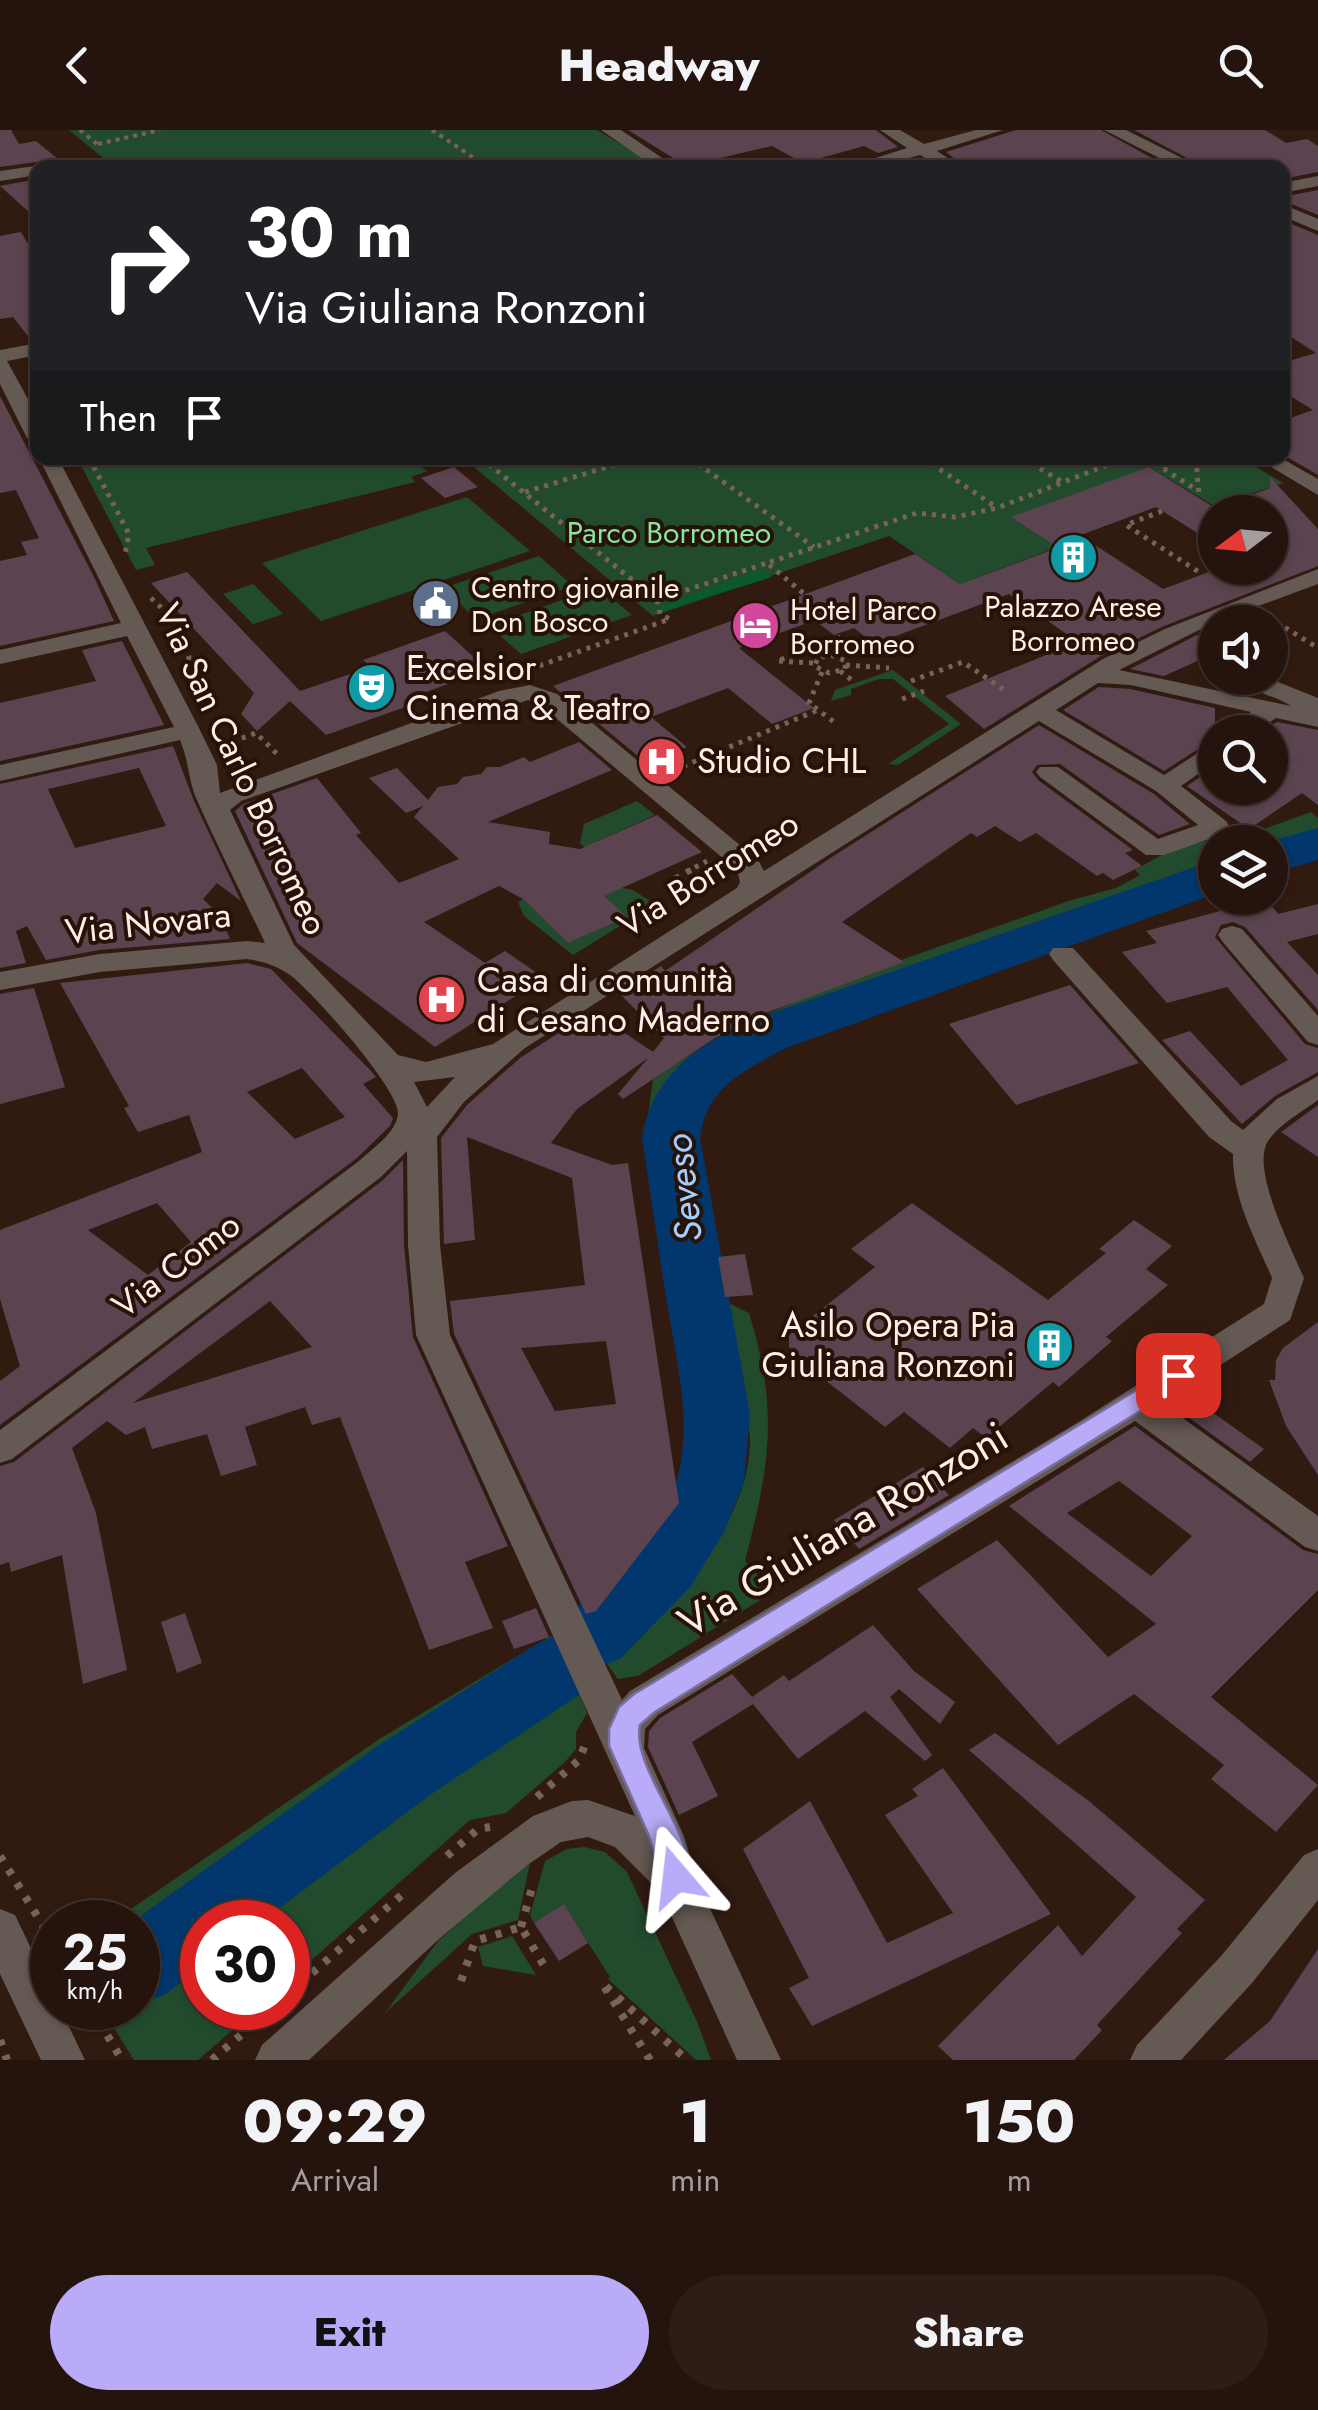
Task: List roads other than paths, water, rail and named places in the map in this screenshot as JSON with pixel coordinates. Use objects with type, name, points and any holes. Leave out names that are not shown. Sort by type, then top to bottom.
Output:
[{"type":"street","points":[[608,130],[657,160]]},
{"type":"street","points":[[888,130],[941,160]]},
{"type":"street","points":[[881,160],[995,130]]},
{"type":"street","points":[[1112,130],[1177,160]]},
{"type":"street","points":[[0,176],[30,171]]},
{"type":"street","points":[[1290,186],[1318,181]]},
{"type":"street","points":[[1290,213],[1318,226]]},
{"type":"street","points":[[0,356],[30,350]]},
{"type":"street","points":[[0,365],[30,423]]},
{"type":"street","name":"Via San Carlo Borromeo","points":[[51,465],[188,731],[216,757],[203,782],[272,932],[299,969],[388,1062],[412,1109],[408,1128],[433,1335],[626,1750],[668,1847],[679,1888]]},
{"type":"street","points":[[1279,465],[1318,488]]},
{"type":"street","points":[[1294,474],[1318,498]]},
{"type":"street","name":"Via Borromeo","points":[[410,1145],[436,1113],[515,1042],[990,738],[1116,672],[1173,634],[1318,576]]},
{"type":"street","points":[[1271,605],[1308,590],[1318,596]]},
{"type":"street","points":[[0,657],[134,628]]},
{"type":"street","points":[[1116,672],[1318,720]]},
{"type":"street","points":[[217,817],[222,801],[508,696],[524,683],[710,844],[748,866],[754,882],[750,890]]},
{"type":"street","points":[[1288,693],[1302,703],[1318,706]]},
{"type":"street","points":[[1264,715],[1271,710]]},
{"type":"street","points":[[1038,711],[1165,786],[1217,827],[1155,849],[1049,772]]},
{"type":"street","points":[[0,773],[188,731]]},
{"type":"street","name":"Via Borromeo","points":[[710,844],[761,854],[792,850],[811,842],[954,751],[990,738]]},
{"type":"street","points":[[216,757],[216,778],[236,786],[266,784]]},
{"type":"street","points":[[1165,786],[1198,762]]},
{"type":"street","points":[[1232,935],[1318,1035]]},
{"type":"street","name":"Via Novara","points":[[0,981],[82,965],[240,951],[269,953],[299,969]]},
{"type":"street","points":[[1063,954],[1220,1130],[1247,1148],[1266,1122],[1318,1086]]},
{"type":"street","name":"Via Borromeo","points":[[388,1062],[410,1073],[432,1073],[515,1042]]},
{"type":"street","name":"Via Como","points":[[0,1449],[370,1169],[410,1145]]},
{"type":"street","name":"Via Giuliana Ronzoni","points":[[626,1750],[622,1735],[626,1722],[644,1703],[1278,1311],[1283,1302],[1248,1168],[1247,1148]]},
{"type":"street","points":[[1136,1402],[1318,1536]]},
{"type":"street","points":[[277,2060],[501,1861],[552,1824],[585,1819],[618,1826],[648,1849],[679,1888],[759,2060]]},
{"type":"street","points":[[1152,2060],[1238,1969],[1318,1868]]},
{"type":"street","points":[[23,1944],[63,2060]]},
{"type":"waterway","name":"Seveso","points":[[1288,853],[1318,844]]},
{"type":"waterway","name":"Seveso","points":[[595,1637],[644,1590],[684,1539],[710,1482],[716,1450],[717,1414],[671,1138],[680,1102],[690,1087],[717,1063],[766,1035],[1198,882]]},
{"type":"waterway","name":"Seveso","points":[[160,1950],[403,1771],[566,1664]]},
{"type":"place","name":"Palazzo Arese Borromeo","points":[[1073,557]]},
{"type":"place","name":"Centro giovanile Don Bosco","points":[[436,604]]},
{"type":"place","name":"Hotel Parco Borromeo","points":[[755,626]]},
{"type":"place","name":"Excelsior Cinema & Teatro","points":[[371,688]]},
{"type":"place","name":"Studio CHL","points":[[662,761]]},
{"type":"place","name":"Casa di comunità di Cesano Maderno","points":[[442,1000]]},
{"type":"place","name":"Asilo Opera Pia Giuliana Ronzoni","points":[[1050,1345]]},
{"type":"park label","name":"Parco Borromeo","points":[[669,532]]}]
